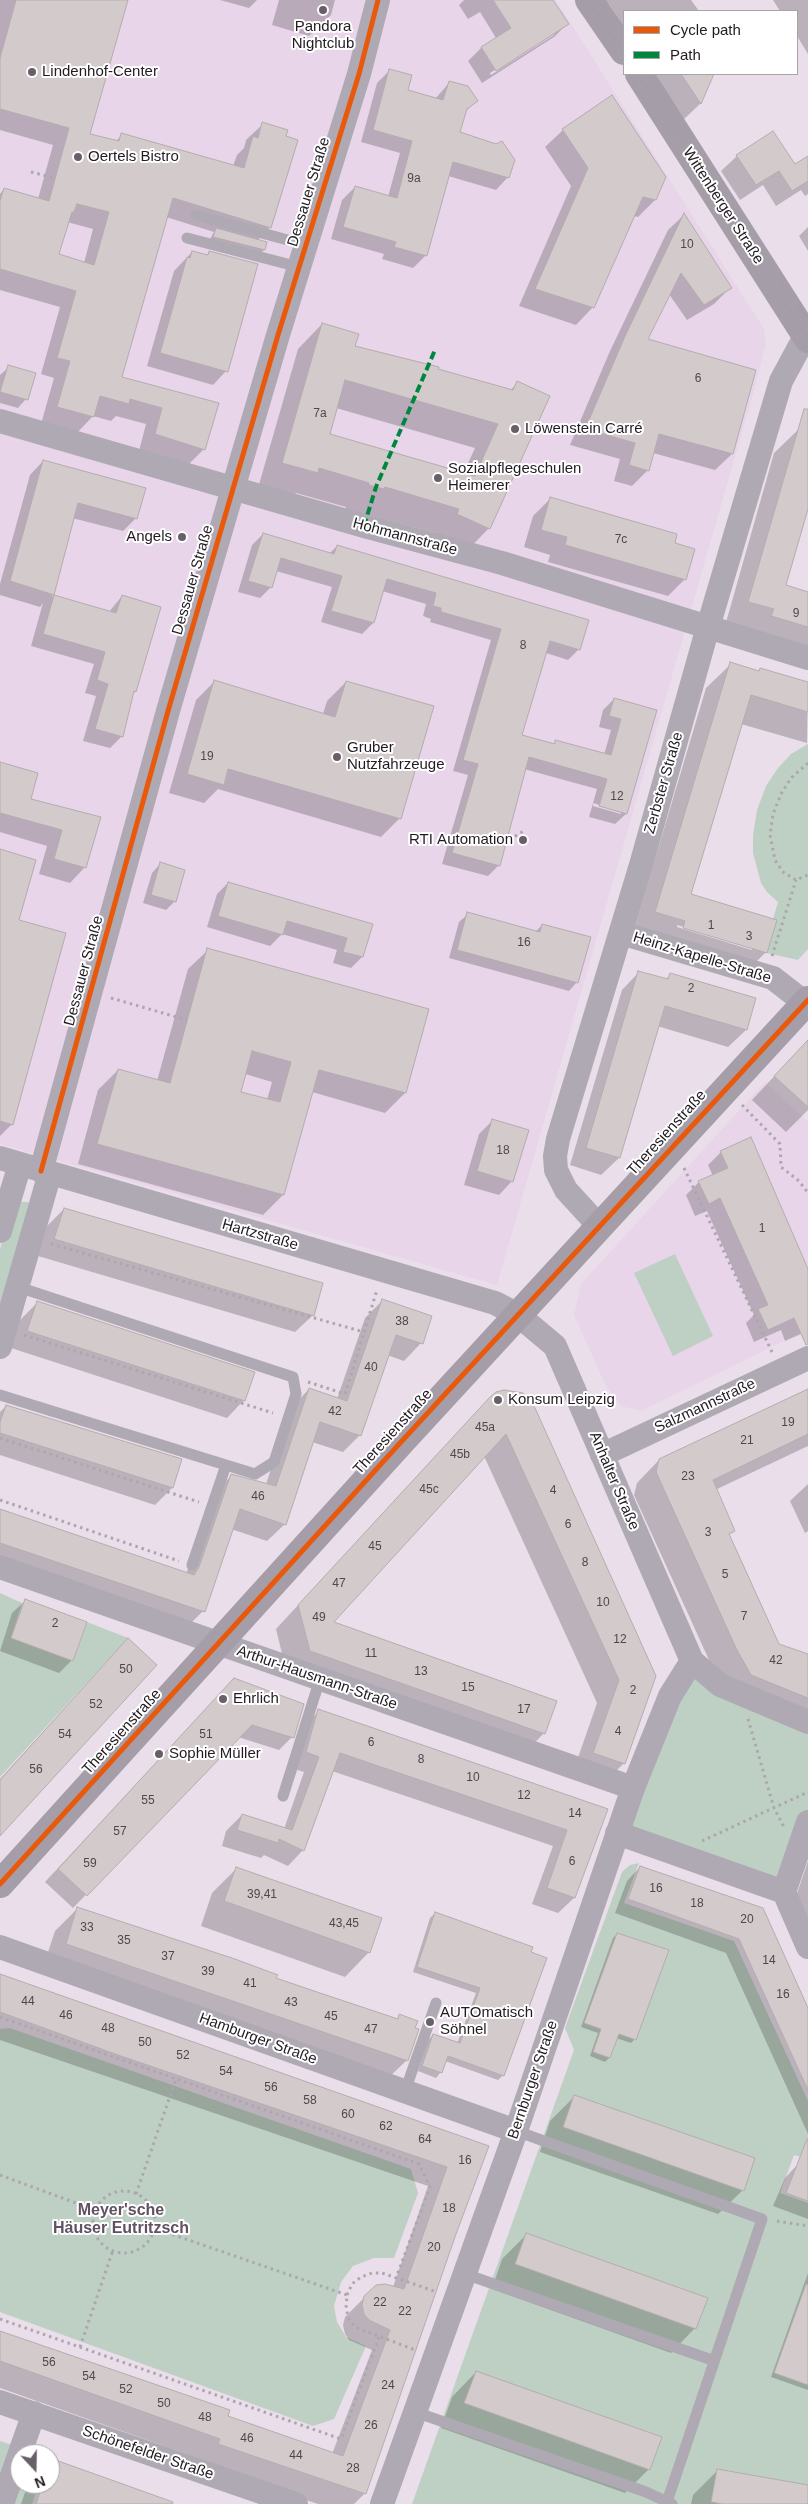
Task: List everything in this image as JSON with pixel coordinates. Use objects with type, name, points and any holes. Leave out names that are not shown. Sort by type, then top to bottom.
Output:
[{"type":"main road","points":[[589,0],[623,50]]},
{"type":"main road","name":"Wittenberger Straße","points":[[640,75],[807,335]]},
{"type":"main road","name":"Theresienstraße","points":[[0,1884],[806,1001]]},
{"type":"street","name":"Dessauer Straße","points":[[0,1231],[28,1167],[90,993],[168,711],[302,256],[359,74],[378,0]]},
{"type":"street","name":"Zerbster Straße","points":[[599,1226],[566,1190],[556,1170],[554,1156],[621,933],[708,627],[781,381],[807,335]]},
{"type":"street","name":"Hohmannstraße","points":[[0,421],[364,526],[502,563],[808,658]]},
{"type":"street","name":"Heinz-Kapelle-Straße","points":[[621,933],[773,978],[806,1001]]},
{"type":"street","name":"Dessauer Straße","points":[[3,1338],[32,1239],[28,1167]]},
{"type":"street","name":"Hartzstraße","points":[[28,1167],[495,1303],[518,1315]]},
{"type":"street","name":"Anhalter Straße","points":[[518,1315],[555,1346],[692,1661]]},
{"type":"street","name":"Salzmannstraße","points":[[602,1455],[808,1358]]},
{"type":"street","name":"Arthur-Hausmann-Straße","points":[[0,1567],[633,1788]]},
{"type":"street","points":[[692,1661],[720,1685],[808,1722]]},
{"type":"street","name":"Bernburger Straße","points":[[382,2504],[516,2131],[633,1788],[670,1696],[692,1661]]},
{"type":"street","points":[[808,1822],[784,1892],[808,1946]]},
{"type":"street","points":[[617,1833],[784,1892]]},
{"type":"street","name":"Hamburger Straße","points":[[0,1947],[516,2131]]},
{"type":"street","name":"Schönefelder Straße","points":[[0,2402],[296,2504]]},
{"type":"street","points":[[2,2504],[34,2413]]},
{"type":"lane","points":[[196,215],[302,256]]},
{"type":"lane","points":[[188,238],[302,256]]},
{"type":"lane","points":[[0,1395],[255,1474],[274,1462],[296,1394],[293,1377],[18,1287]]},
{"type":"lane","points":[[192,1565],[226,1465]]},
{"type":"lane","points":[[283,1796],[320,1679]]},
{"type":"lane","points":[[405,2091],[436,2003]]},
{"type":"lane","points":[[415,2412],[646,2492],[669,2503],[712,2360],[762,2219],[516,2131]]},
{"type":"lane","points":[[465,2274],[712,2360]]},
{"type":"path","points":[[31,172],[55,178]]},
{"type":"path","points":[[808,763],[791,778],[781,794],[773,814],[770,835],[771,848],[780,868],[789,878],[796,880],[808,875]]},
{"type":"path","points":[[508,835],[514,837],[525,830]]},
{"type":"path","points":[[766,976],[796,880]]},
{"type":"path","points":[[90,993],[188,1020]]},
{"type":"path","points":[[725,1088],[780,1144],[781,1168],[799,1181],[808,1193]]},
{"type":"path","points":[[673,1145],[781,1371]]},
{"type":"path","points":[[32,1239],[364,1332]]},
{"type":"path","points":[[293,1377],[345,1394],[382,1270]]},
{"type":"path","points":[[3,1338],[288,1418]]},
{"type":"path","points":[[0,1438],[212,1506]]},
{"type":"path","points":[[0,1500],[192,1565]]},
{"type":"path","points":[[742,1694],[753,1741],[774,1808],[797,1854]]},
{"type":"path","points":[[675,1854],[808,1792]]},
{"type":"path","points":[[0,2017],[419,2164],[430,2187],[396,2278]]},
{"type":"path","points":[[136,2194],[176,2079]]},
{"type":"path","points":[[0,2175],[95,2210]]},
{"type":"path","points":[[126,2191],[136,2194],[148,2202],[152,2208],[155,2219],[154,2228],[148,2241],[140,2248],[132,2252],[112,2250],[102,2243],[95,2233],[93,2223],[95,2210],[105,2197],[114,2192],[126,2191]]},
{"type":"path","points":[[762,2219],[808,2226]]},
{"type":"path","points":[[154,2228],[347,2295]]},
{"type":"path","points":[[80,2347],[112,2250]]},
{"type":"path","points":[[435,2357],[363,2332],[349,2320],[346,2308],[347,2295],[352,2284],[361,2277],[382,2273],[456,2299]]},
{"type":"path","points":[[0,2319],[340,2439],[379,2338]]},
{"type":"shaded area","points":[[0,0],[556,0],[764,329],[766,343],[755,387],[497,1285],[0,1144]]},
{"type":"shaded area","points":[[765,1082],[808,1122],[808,1329],[641,1411],[621,1406],[606,1386],[574,1315],[581,1284]]},
{"type":"green space","points":[[808,744],[808,949],[798,960],[767,953],[778,902],[767,892],[761,883],[753,853],[753,835],[757,810],[766,786],[778,768],[791,754]]},
{"type":"green space","points":[[28,1202],[32,1207],[0,1325],[0,1249],[10,1215],[15,1205]]},
{"type":"green space","points":[[675,1254],[713,1336],[673,1356],[634,1273]]},
{"type":"green space","points":[[0,1593],[22,1603],[11,1638],[73,1661],[87,1622],[128,1638],[0,1777]]},
{"type":"green space","points":[[692,1661],[808,1722],[808,1822],[784,1892],[617,1833]]},
{"type":"green space","points":[[639,1863],[624,1903],[734,1941],[808,2101],[808,2159],[794,2155],[780,2193],[808,2203],[808,2504],[412,2504],[574,2050],[565,2028],[622,1872],[630,1865]]},
{"type":"green space","points":[[10,2028],[411,2169],[418,2193],[394,2258],[374,2258],[353,2266],[341,2282],[334,2306],[337,2322],[346,2337],[366,2346],[334,2419],[313,2426],[0,2312],[0,2029]]},
{"type":"green space","points":[[0,2441],[10,2444],[10,2494],[36,2494],[32,2504],[0,2504]]},
{"type":"building","points":[[16,0],[128,0],[90,134],[119,141],[121,133],[244,168],[253,136],[258,138],[262,122],[288,130],[286,136],[298,140],[271,228],[173,198],[122,377],[219,403],[205,450],[155,434],[162,408],[130,399],[129,404],[100,396],[94,417],[57,407],[70,361],[57,358],[76,291],[0,269],[0,201],[4,188],[49,201],[69,128],[0,109],[0,58]],"holes":[[[77,204],[109,212],[94,265],[59,254],[72,212],[74,212]]]},
{"type":"building","points":[[493,0],[553,0],[569,24],[496,71],[481,47],[511,28]]},
{"type":"building","points":[[389,69],[412,75],[408,90],[443,100],[449,81],[468,86],[478,101],[467,109],[460,132],[496,144],[502,141],[515,160],[509,178],[453,162],[427,256],[394,247],[396,242],[343,227],[355,186],[397,198],[412,141],[373,130]]},
{"type":"building","points":[[682,75],[714,75],[701,104]]},
{"type":"building","points":[[612,95],[666,177],[656,200],[643,197],[594,308],[535,289],[588,168],[562,129]]},
{"type":"building","points":[[773,131],[795,164],[808,156],[808,181],[792,191],[779,171],[756,185],[736,155]]},
{"type":"building","points":[[684,213],[732,288],[704,305],[681,273],[648,339],[756,370],[733,454],[659,434],[649,471],[629,465],[635,443],[585,429],[626,334]]},
{"type":"building","points":[[216,228],[267,242],[265,250],[213,237]]},
{"type":"building","points":[[192,251],[208,255],[209,251],[258,264],[228,372],[160,353],[187,257],[190,258]]},
{"type":"building","name":"Löwenstein Carré","points":[[322,323],[359,334],[355,346],[439,367],[438,369],[513,390],[517,381],[550,396],[490,529],[457,514],[459,509],[385,487],[384,489],[369,485],[369,483],[319,468],[318,473],[282,463]],"holes":[[[345,380],[498,424],[475,476],[330,434]]]},
{"type":"building","points":[[8,365],[36,373],[28,400],[0,392]]},
{"type":"building","points":[[804,409],[808,409],[808,509],[786,585],[808,592],[808,627],[771,616],[774,609],[748,602]]},
{"type":"building","points":[[43,460],[146,488],[137,519],[78,503],[54,595],[10,581]]},
{"type":"building","points":[[550,497],[677,534],[675,543],[695,549],[686,580],[565,545],[567,537],[541,530]]},
{"type":"building","points":[[263,533],[334,554],[337,545],[589,620],[580,650],[550,641],[522,735],[555,744],[555,740],[611,755],[621,719],[609,716],[614,698],[657,710],[627,814],[599,806],[607,779],[529,757],[500,866],[452,853],[478,764],[463,760],[501,629],[441,612],[441,608],[433,606],[436,593],[387,579],[374,623],[331,611],[342,576],[281,558],[272,588],[248,581]]},
{"type":"building","points":[[54,595],[116,613],[122,595],[161,607],[136,692],[134,691],[123,737],[95,729],[108,684],[97,680],[105,652],[43,634]]},
{"type":"building","points":[[730,662],[759,671],[760,668],[808,682],[808,712],[751,695],[691,894],[777,920],[767,953],[683,928],[685,921],[655,912]]},
{"type":"building","points":[[214,680],[335,717],[346,681],[434,706],[401,819],[228,769],[224,785],[187,774]]},
{"type":"building","points":[[0,762],[38,773],[31,799],[101,817],[86,868],[54,859],[62,830],[0,813]]},
{"type":"building","points":[[0,849],[36,860],[19,920],[66,933],[13,1125],[0,1121]]},
{"type":"building","points":[[160,862],[185,870],[176,902],[151,895]]},
{"type":"building","points":[[228,882],[373,924],[363,957],[343,952],[347,938],[287,921],[283,935],[218,916]]},
{"type":"building","points":[[467,912],[540,932],[542,924],[591,937],[578,983],[457,950]]},
{"type":"building","points":[[207,948],[429,1009],[406,1093],[319,1070],[284,1195],[97,1144],[118,1069],[170,1083]],"holes":[[[252,1051],[291,1062],[280,1102],[241,1092]]]},
{"type":"building","points":[[638,971],[668,979],[670,973],[756,998],[747,1030],[665,1006],[620,1158],[586,1148]]},
{"type":"building","points":[[808,1040],[808,1107],[774,1076]]},
{"type":"building","points":[[492,1119],[529,1130],[513,1182],[477,1171]]},
{"type":"building","points":[[751,1137],[808,1269],[808,1344],[806,1345],[794,1318],[768,1330],[758,1309],[768,1305],[720,1198],[709,1204],[698,1181],[728,1168],[720,1151]]},
{"type":"building","points":[[64,1208],[323,1283],[314,1316],[54,1239]]},
{"type":"building","points":[[382,1299],[432,1316],[423,1344],[396,1335],[361,1436],[320,1422],[286,1525],[240,1509],[205,1612],[0,1543],[0,1509],[194,1575],[199,1567],[231,1474],[276,1486],[309,1388],[347,1401]]},
{"type":"building","points":[[37,1301],[255,1372],[245,1401],[27,1331]]},
{"type":"building","points":[[808,1389],[808,1434],[713,1480],[735,1531],[729,1534],[779,1644],[808,1654],[808,1698],[751,1675],[736,1648],[656,1472],[659,1459]]},
{"type":"building","points":[[504,1390],[523,1393],[535,1408],[656,1676],[625,1764],[593,1753],[619,1680],[506,1434],[334,1622],[557,1701],[545,1734],[310,1651],[298,1605],[490,1397],[496,1392]]},
{"type":"building","points":[[6,1405],[182,1459],[173,1488],[0,1433],[0,1422]]},
{"type":"building","points":[[25,1599],[87,1622],[73,1661],[11,1638]]},
{"type":"building","points":[[128,1638],[157,1665],[0,1836],[0,1780]]},
{"type":"building","points":[[234,1678],[304,1704],[294,1738],[252,1725],[87,1896],[58,1869]]},
{"type":"building","points":[[318,1709],[608,1809],[575,1898],[547,1888],[567,1830],[340,1753],[304,1851],[279,1839],[278,1843],[237,1830],[242,1814],[292,1830],[319,1757],[306,1752]]},
{"type":"building","points":[[640,1866],[763,1908],[808,2008],[808,2090],[739,1939],[628,1899]]},
{"type":"building","points":[[236,1867],[382,1918],[370,1953],[224,1901]]},
{"type":"building","points":[[77,1907],[235,1959],[278,1975],[276,1978],[317,1992],[398,2019],[399,2014],[418,2021],[415,2028],[419,2029],[408,2061],[66,1944]]},
{"type":"building","points":[[435,1912],[533,1947],[531,1952],[547,1958],[504,2076],[448,2056],[442,2073],[422,2066],[433,2034],[460,2043],[480,1988],[417,1967]]},
{"type":"building","points":[[617,1933],[669,1950],[636,2040],[619,2034],[610,2058],[593,2052],[601,2029],[584,2023]]},
{"type":"building","points":[[0,1974],[489,2146],[456,2234],[366,2494],[218,2444],[220,2439],[0,2361],[0,2331],[230,2410],[228,2416],[343,2456],[390,2330],[369,2320],[364,2314],[362,2305],[364,2296],[376,2285],[385,2284],[404,2289],[447,2167],[118,2055],[0,2012]]},
{"type":"building","points":[[574,2095],[755,2158],[744,2191],[563,2127]]},
{"type":"building","points":[[808,2139],[808,2201],[786,2193]]},
{"type":"building","points":[[526,2233],[708,2298],[696,2329],[515,2264]]},
{"type":"building","points":[[806,2284],[808,2285],[808,2385],[774,2373]]},
{"type":"building","points":[[476,2371],[662,2437],[650,2470],[464,2403]]},
{"type":"building","points":[[60,2462],[173,2502],[172,2504],[36,2504],[40,2494],[60,2494]]},
{"type":"building","points":[[717,2469],[808,2485],[808,2504],[722,2504],[711,2502]]},
{"type":"tram line","points":[[584,0],[623,59]]},
{"type":"tram line","points":[[593,0],[623,45]]},
{"type":"tram line","points":[[633,75],[808,345]]},
{"type":"tram line","points":[[643,75],[704,169]]},
{"type":"tram line","points":[[770,272],[808,330]]},
{"type":"marked path","points":[[364,526],[376,487],[435,350]]},
{"type":"cycle path","points":[[41,1171],[168,711],[278,335],[359,74],[378,0]]},
{"type":"cycle path","points":[[0,1884],[401,1442],[808,1000]]},
{"type":"place","name":"Pandora Nightclub","points":[[323,10]]},
{"type":"place","name":"Lindenhof-Center","points":[[32,72]]},
{"type":"place","name":"Oertels Bistro","points":[[78,157]]},
{"type":"place","name":"Löwenstein Carré","points":[[515,429]]},
{"type":"place","name":"Sozialpflegeschulen Heimerer","points":[[438,478]]},
{"type":"place","name":"Angels","points":[[182,537]]},
{"type":"place","name":"Gruber Nutzfahrzeuge","points":[[337,757]]},
{"type":"place","name":"RTI Automation","points":[[523,840]]},
{"type":"place","name":"Konsum Leipzig","points":[[498,1400]]},
{"type":"place","name":"Ehrlich","points":[[223,1699]]},
{"type":"place","name":"Sophie Müller","points":[[159,1754]]},
{"type":"place","name":"AUTOmatisch Söhnel","points":[[430,2022]]},
{"type":"district","name":"Meyer'sche Häuser Eutritzsch","points":[[121,2220]]}]
